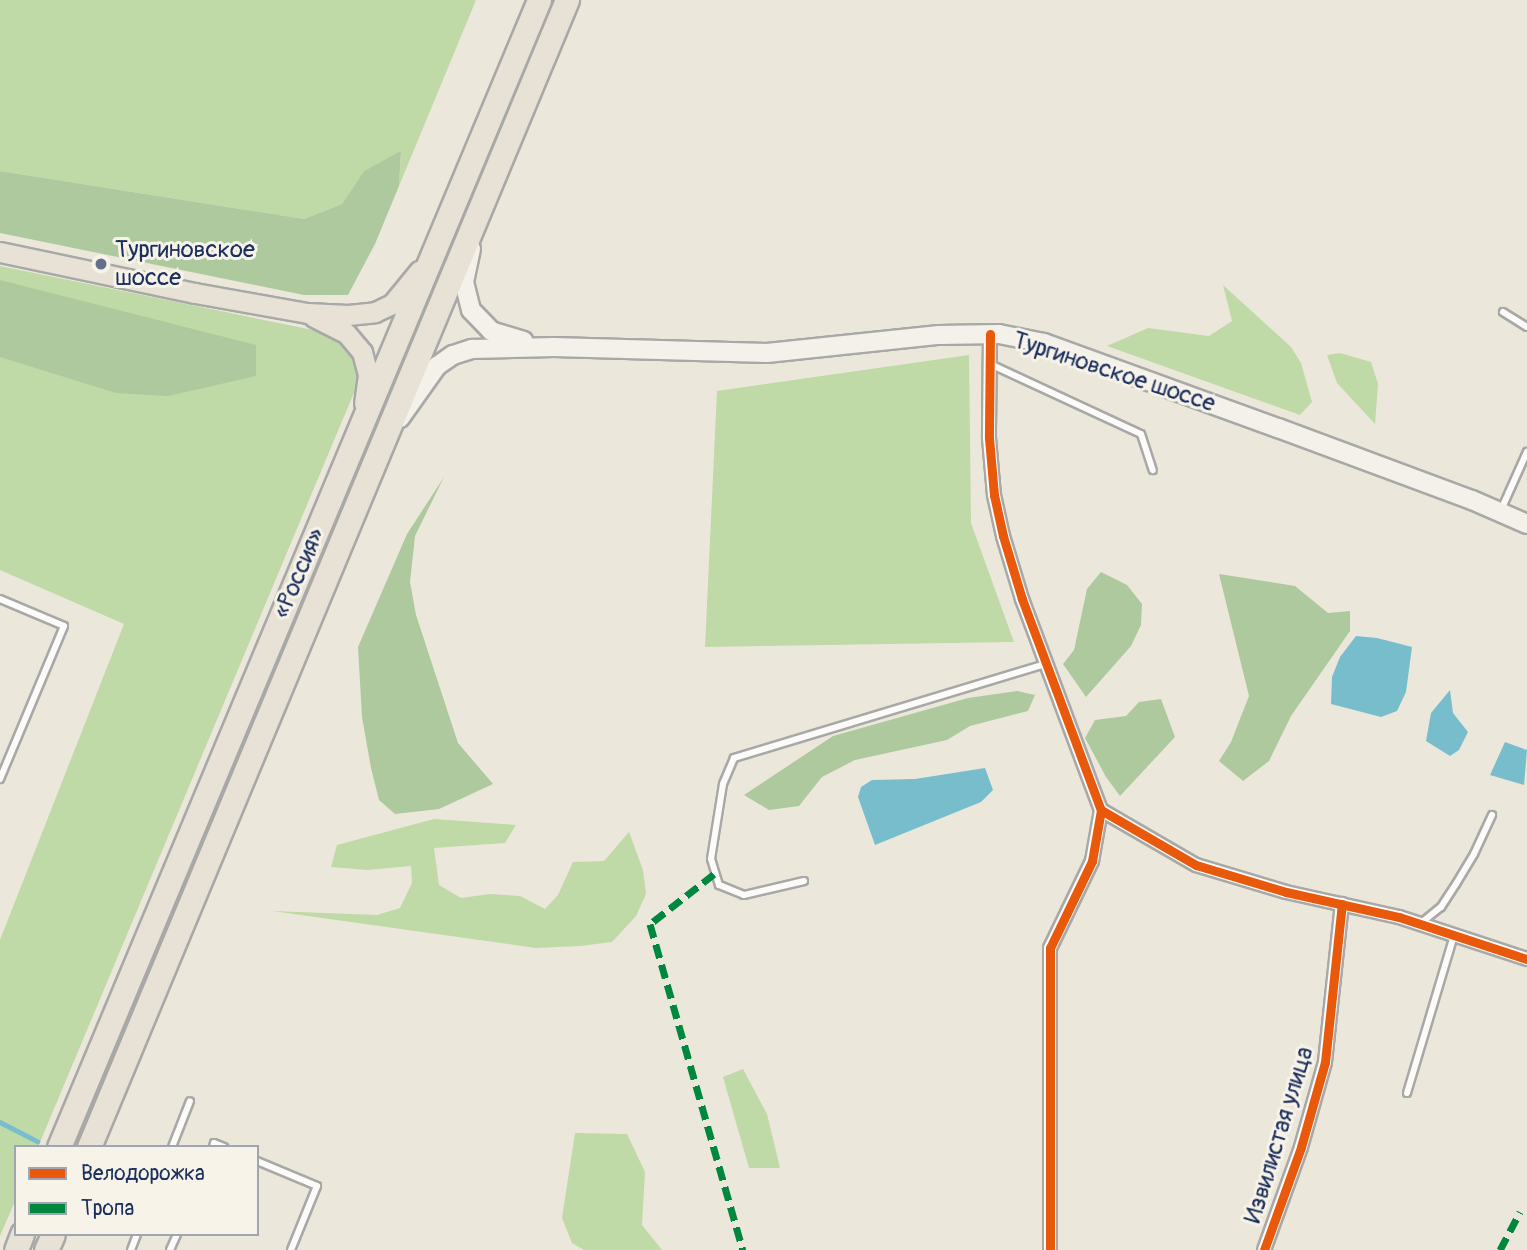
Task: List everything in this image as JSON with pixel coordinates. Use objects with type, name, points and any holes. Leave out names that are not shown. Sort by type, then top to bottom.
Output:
[{"type":"highway","name":"«Россия»","points":[[60,1145],[539,0]]},
{"type":"highway","name":"«Россия»","points":[[90,1145],[567,0]]},
{"type":"main road","name":"Тургиновское шоссе","points":[[480,208],[464,282],[471,310],[483,325],[500,335],[554,347]]},
{"type":"main road","points":[[0,252],[158,286],[307,313],[357,316],[384,308],[405,291],[434,250]]},
{"type":"main road","points":[[307,313],[346,333],[365,357],[368,381],[357,434]]},
{"type":"main road","name":"Тургиновское шоссе","points":[[383,444],[429,376],[447,358],[478,348],[768,352],[939,335],[990,334],[1044,343],[1527,524]]},
{"type":"street","points":[[990,334],[989,438],[995,495],[1003,536],[1046,664],[1101,810],[1093,861],[1050,948],[1050,1250]]},
{"type":"street","points":[[1101,810],[1196,864],[1286,892],[1420,924],[1527,959]]},
{"type":"street","name":"Извилистая улица","points":[[1264,1250],[1301,1147],[1325,1062],[1342,904]]},
{"type":"lane","points":[[1503,312],[1527,327]]},
{"type":"lane","points":[[990,363],[1141,434],[1153,470]]},
{"type":"lane","points":[[1500,512],[1527,452]]},
{"type":"lane","points":[[0,599],[64,626],[0,779]]},
{"type":"lane","points":[[804,881],[744,895],[719,885],[711,859],[723,784],[734,758],[1046,664]]},
{"type":"lane","points":[[1420,924],[1431,918],[1451,892],[1475,854],[1492,815]]},
{"type":"lane","points":[[1407,1093],[1454,935]]},
{"type":"lane","points":[[173,1145],[190,1101]]},
{"type":"lane","points":[[259,1162],[317,1186],[290,1250]]},
{"type":"green space","points":[[0,0],[476,0],[399,186],[401,152],[364,171],[342,204],[304,219],[0,171]]},
{"type":"green space","points":[[401,151],[399,186],[375,244],[348,295],[304,295],[0,233],[0,171],[304,219],[342,204],[364,171]]},
{"type":"green space","points":[[0,266],[328,333],[353,353],[358,383],[39,1145],[14,1145],[14,1204],[0,1236],[0,940],[124,624],[0,570]]},
{"type":"green space","points":[[0,280],[256,345],[256,376],[168,396],[116,393],[0,357]]},
{"type":"green space","points":[[1223,285],[1291,347],[1301,363],[1312,402],[1300,415],[1107,346],[1148,328],[1209,336],[1232,321]]},
{"type":"green space","points":[[1340,353],[1371,362],[1378,384],[1375,424],[1337,383],[1327,355]]},
{"type":"green space","points":[[969,355],[971,523],[1014,642],[705,647],[717,391]]},
{"type":"green space","points":[[444,477],[415,536],[410,582],[416,615],[458,743],[493,784],[439,809],[395,814],[379,800],[371,768],[362,717],[358,647],[407,534]]},
{"type":"green space","points":[[1101,572],[1127,585],[1142,604],[1141,625],[1131,646],[1086,697],[1063,664],[1074,650],[1087,589]]},
{"type":"green space","points":[[1219,574],[1295,586],[1328,613],[1350,611],[1350,631],[1291,716],[1269,761],[1243,781],[1219,761],[1231,742],[1249,696]]},
{"type":"green space","points":[[1017,691],[1035,695],[1028,711],[970,726],[947,740],[855,760],[822,777],[799,806],[769,810],[744,795],[833,736],[968,698]]},
{"type":"green space","points":[[1161,699],[1175,737],[1120,796],[1106,777],[1085,738],[1095,720],[1126,716],[1139,702]]},
{"type":"green space","points":[[434,819],[516,825],[505,843],[434,848],[439,885],[461,898],[490,894],[520,896],[545,909],[558,895],[573,862],[604,861],[629,832],[643,870],[646,894],[636,916],[612,942],[536,948],[272,911],[377,915],[400,908],[412,883],[411,866],[367,870],[331,867],[337,845]]},
{"type":"green space","points":[[743,1069],[767,1114],[780,1168],[749,1168],[723,1077]]},
{"type":"green space","points":[[575,1133],[627,1134],[645,1172],[642,1225],[662,1250],[584,1250],[572,1243],[562,1218]]},
{"type":"water","points":[[1356,636],[1412,647],[1406,692],[1397,711],[1381,717],[1331,704],[1332,677],[1340,657]]},
{"type":"water","points":[[1450,690],[1453,713],[1468,732],[1459,750],[1450,756],[1426,741],[1431,713]]},
{"type":"water","points":[[1505,742],[1527,750],[1524,785],[1490,775]]},
{"type":"water","points":[[985,768],[993,790],[981,802],[875,845],[858,797],[861,787],[872,780],[915,779]]},
{"type":"waterway","points":[[0,1122],[37,1141]]},
{"type":"marked path","points":[[714,874],[650,924],[743,1250]]},
{"type":"marked path","points":[[1500,1250],[1520,1212]]},
{"type":"cycle path","points":[[990,334],[989,438],[994,495],[1003,536],[1022,599],[1101,810],[1196,865],[1286,892],[1399,917],[1527,959]]},
{"type":"cycle path","points":[[1050,1250],[1050,948],[1092,861],[1101,810]]},
{"type":"cycle path","points":[[1264,1250],[1301,1147],[1325,1062],[1342,904]]},
{"type":"place","name":"Тургиновское шоссе","points":[[101,264]]}]
